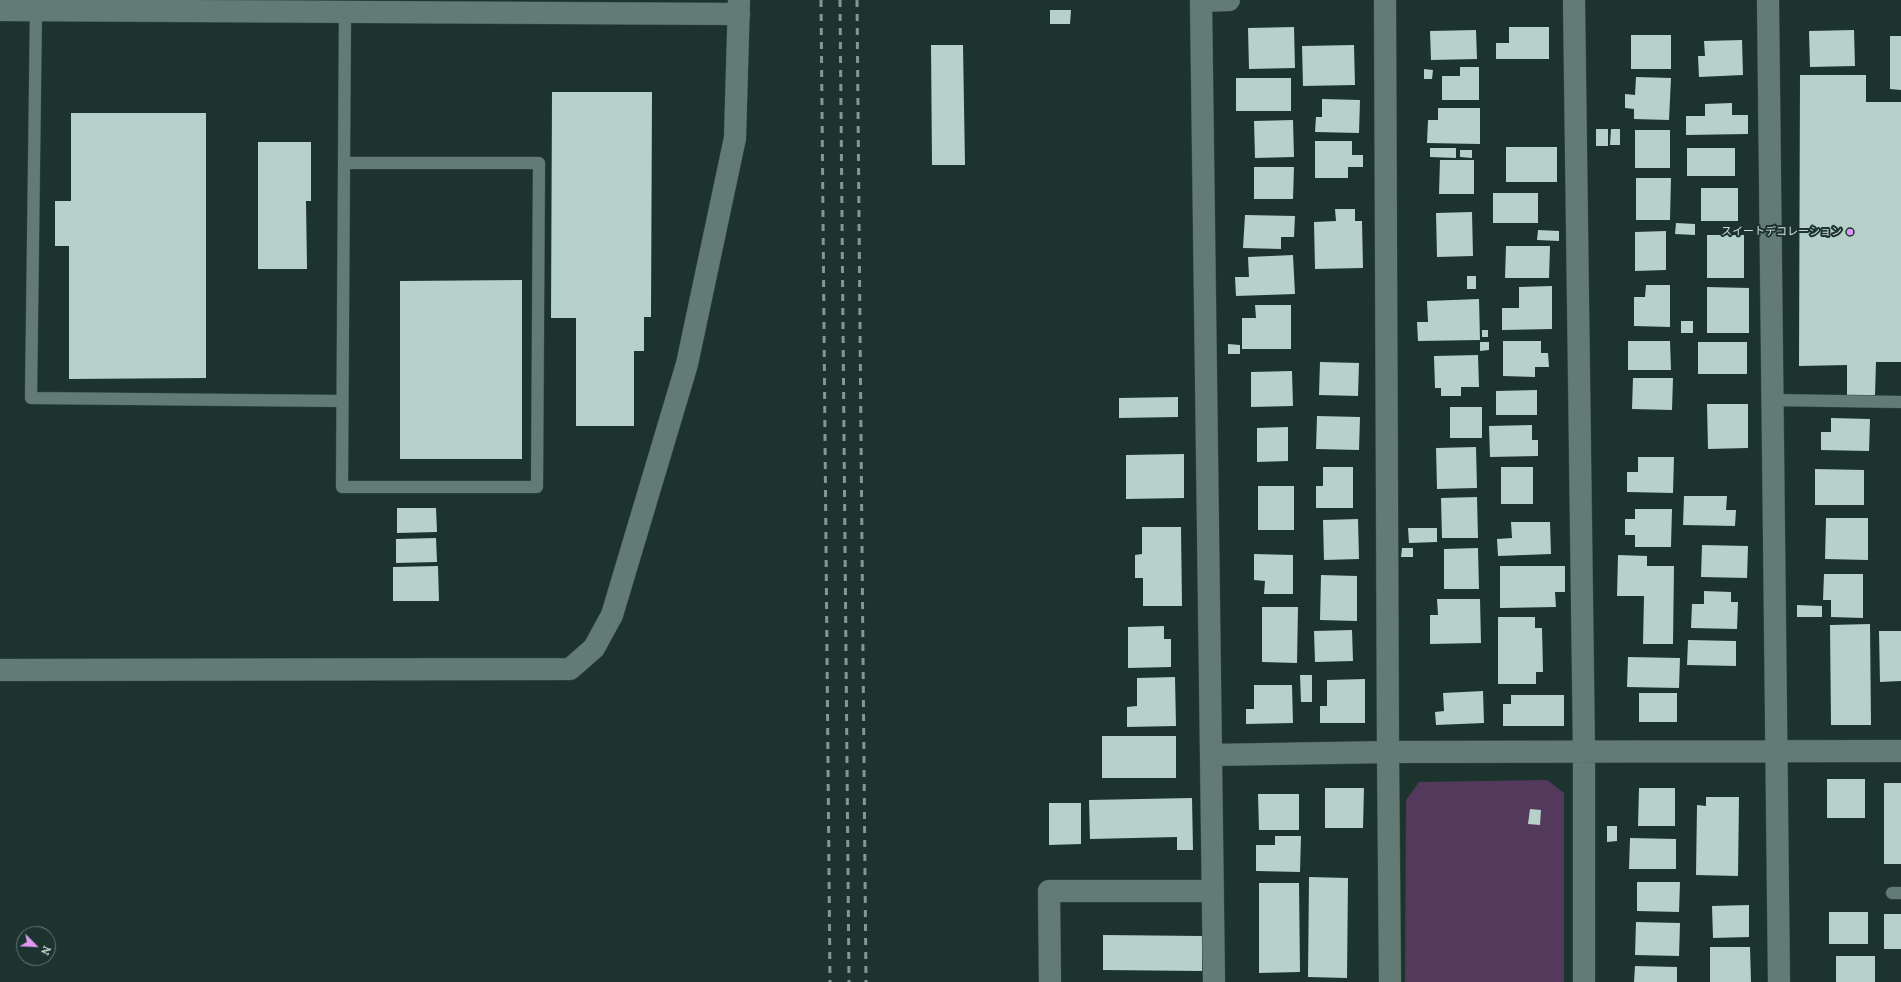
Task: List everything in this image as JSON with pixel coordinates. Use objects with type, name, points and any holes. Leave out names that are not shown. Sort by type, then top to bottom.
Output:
[{"type":"street","points":[[1214,982],[1201,0],[1229,0]]},
{"type":"street","points":[[1385,0],[1390,982]]},
{"type":"street","points":[[1574,0],[1584,751],[1584,982]]},
{"type":"street","points":[[1768,0],[1778,982]]},
{"type":"street","points":[[0,10],[36,9],[345,12],[739,7],[735,138],[687,364],[612,615],[594,648],[570,669],[0,670]]},
{"type":"street","points":[[1211,755],[1388,752],[1901,751]]},
{"type":"street","points":[[1050,982],[1049,891],[1213,891]]},
{"type":"lane","points":[[36,9],[31,398],[342,401]]},
{"type":"lane","points":[[344,163],[539,163],[538,487],[342,487],[342,401],[345,12]]},
{"type":"lane","points":[[1772,400],[1901,402]]},
{"type":"shaded area","points":[[1547,780],[1564,793],[1564,982],[1405,982],[1406,800],[1419,782]]},
{"type":"building","points":[[1050,10],[1071,10],[1070,24],[1050,24]]},
{"type":"building","points":[[1294,27],[1295,68],[1249,69],[1248,28]]},
{"type":"building","points":[[1509,27],[1549,27],[1549,59],[1496,59],[1496,43],[1509,43]]},
{"type":"building","points":[[1476,30],[1477,59],[1431,60],[1430,31]]},
{"type":"building","points":[[1854,30],[1855,66],[1810,67],[1809,31]]},
{"type":"building","points":[[1631,35],[1671,35],[1671,69],[1631,69]]},
{"type":"building","points":[[1890,36],[1901,36],[1901,90],[1890,89]]},
{"type":"building","points":[[1742,40],[1743,75],[1699,77],[1698,56],[1705,56],[1704,41]]},
{"type":"building","points":[[931,45],[963,45],[965,165],[932,165]]},
{"type":"building","points":[[1354,45],[1355,85],[1303,86],[1302,46]]},
{"type":"building","points":[[1460,67],[1479,67],[1479,100],[1442,100],[1442,76],[1460,76]]},
{"type":"building","points":[[1424,69],[1433,70],[1432,79],[1424,79]]},
{"type":"building","name":"スイートデコレーション","points":[[1800,75],[1866,75],[1866,102],[1901,102],[1901,362],[1876,362],[1875,395],[1847,396],[1847,365],[1799,366]]},
{"type":"building","points":[[1636,77],[1671,78],[1669,120],[1634,119],[1634,109],[1625,108],[1625,94],[1635,95]]},
{"type":"building","points":[[1236,78],[1291,78],[1291,111],[1236,111]]},
{"type":"building","points":[[552,92],[652,92],[651,317],[644,317],[644,351],[634,351],[634,426],[576,426],[576,318],[551,318]]},
{"type":"building","points":[[1322,99],[1360,100],[1359,133],[1315,132],[1316,117],[1322,117]]},
{"type":"building","points":[[1732,103],[1732,115],[1748,115],[1748,134],[1686,135],[1686,116],[1705,116],[1705,104]]},
{"type":"building","points":[[1438,108],[1480,108],[1480,144],[1427,143],[1428,120],[1438,120]]},
{"type":"building","points":[[71,113],[206,113],[206,378],[69,379],[69,246],[55,246],[55,201],[71,201]]},
{"type":"building","points":[[1293,120],[1294,157],[1255,158],[1254,121]]},
{"type":"building","points":[[1596,129],[1608,129],[1608,146],[1596,146]]},
{"type":"building","points":[[1611,129],[1620,129],[1620,145],[1610,145]]},
{"type":"building","points":[[1635,130],[1670,130],[1670,168],[1635,168]]},
{"type":"building","points":[[1315,141],[1352,141],[1352,155],[1363,155],[1363,167],[1348,167],[1348,178],[1315,178]]},
{"type":"building","points":[[258,142],[311,142],[311,201],[306,201],[307,269],[258,269]]},
{"type":"building","points":[[1506,147],[1557,147],[1557,182],[1506,182]]},
{"type":"building","points":[[1430,148],[1456,148],[1456,158],[1430,157]]},
{"type":"building","points":[[1687,148],[1735,148],[1735,176],[1687,176]]},
{"type":"building","points":[[1460,150],[1472,150],[1472,158],[1460,157]]},
{"type":"building","points":[[1440,160],[1474,160],[1474,194],[1439,194]]},
{"type":"building","points":[[1254,167],[1294,167],[1293,199],[1254,199]]},
{"type":"building","points":[[1636,178],[1671,178],[1670,220],[1636,220]]},
{"type":"building","points":[[1701,188],[1738,188],[1738,221],[1701,221]]},
{"type":"building","points":[[1493,193],[1538,193],[1538,223],[1493,223]]},
{"type":"building","points":[[1335,209],[1355,209],[1355,221],[1362,221],[1363,268],[1315,269],[1314,222],[1336,221]]},
{"type":"building","points":[[1472,212],[1473,256],[1437,257],[1436,213]]},
{"type":"building","points":[[1245,215],[1295,216],[1294,237],[1281,237],[1281,249],[1243,248]]},
{"type":"building","points":[[1676,223],[1695,224],[1695,235],[1675,234]]},
{"type":"building","points":[[1538,230],[1559,231],[1559,241],[1537,240]]},
{"type":"building","points":[[1666,231],[1666,270],[1635,271],[1635,232]]},
{"type":"building","points":[[1707,235],[1744,235],[1744,278],[1707,278]]},
{"type":"building","points":[[1506,246],[1550,246],[1549,278],[1505,278]]},
{"type":"building","points":[[1293,255],[1295,294],[1236,296],[1235,277],[1249,277],[1248,257]]},
{"type":"building","points":[[1467,276],[1476,276],[1476,289],[1467,289]]},
{"type":"building","points":[[522,280],[522,459],[400,459],[400,281]]},
{"type":"building","points":[[1646,285],[1670,285],[1670,327],[1634,326],[1634,297],[1645,297]]},
{"type":"building","points":[[1552,286],[1552,329],[1502,330],[1502,308],[1519,308],[1519,287]]},
{"type":"building","points":[[1707,287],[1749,288],[1749,333],[1707,333]]},
{"type":"building","points":[[1479,299],[1480,340],[1418,341],[1417,322],[1428,322],[1427,301]]},
{"type":"building","points":[[1255,305],[1291,305],[1291,349],[1242,349],[1242,318],[1256,318]]},
{"type":"building","points":[[1681,321],[1693,321],[1693,333],[1681,333]]},
{"type":"building","points":[[1482,330],[1488,330],[1488,337],[1482,337]]},
{"type":"building","points":[[1503,341],[1541,341],[1541,353],[1548,353],[1549,367],[1535,367],[1535,377],[1503,376]]},
{"type":"building","points":[[1628,341],[1670,341],[1671,370],[1628,370]]},
{"type":"building","points":[[1480,342],[1489,342],[1489,350],[1480,351]]},
{"type":"building","points":[[1698,342],[1747,342],[1747,374],[1698,374]]},
{"type":"building","points":[[1228,344],[1240,345],[1240,354],[1228,354]]},
{"type":"building","points":[[1478,355],[1479,387],[1461,387],[1461,396],[1441,396],[1441,388],[1435,388],[1434,356]]},
{"type":"building","points":[[1320,362],[1359,363],[1358,396],[1319,395]]},
{"type":"building","points":[[1292,371],[1293,406],[1251,407],[1251,372]]},
{"type":"building","points":[[1633,378],[1673,378],[1672,410],[1632,409]]},
{"type":"building","points":[[1537,390],[1537,415],[1496,415],[1496,391]]},
{"type":"building","points":[[1178,397],[1178,417],[1119,418],[1119,398]]},
{"type":"building","points":[[1707,404],[1748,404],[1748,448],[1708,449]]},
{"type":"building","points":[[1450,407],[1482,407],[1482,438],[1450,438]]},
{"type":"building","points":[[1317,416],[1360,417],[1359,450],[1316,449]]},
{"type":"building","points":[[1831,418],[1870,419],[1869,451],[1821,450],[1821,432],[1831,432]]},
{"type":"building","points":[[1532,425],[1532,440],[1538,440],[1538,456],[1490,457],[1489,426]]},
{"type":"building","points":[[1288,427],[1288,461],[1257,462],[1257,428]]},
{"type":"building","points":[[1476,447],[1477,488],[1437,489],[1436,448]]},
{"type":"building","points":[[1184,454],[1184,498],[1126,499],[1126,455]]},
{"type":"building","points":[[1638,457],[1674,457],[1673,493],[1627,492],[1627,472],[1638,472]]},
{"type":"building","points":[[1323,467],[1353,467],[1353,508],[1316,508],[1316,486],[1323,486]]},
{"type":"building","points":[[1501,467],[1533,467],[1533,504],[1501,504]]},
{"type":"building","points":[[1815,469],[1864,470],[1864,505],[1815,505]]},
{"type":"building","points":[[1258,486],[1294,486],[1294,530],[1258,530]]},
{"type":"building","points":[[1684,496],[1727,496],[1726,510],[1736,510],[1735,526],[1683,525]]},
{"type":"building","points":[[1477,497],[1478,538],[1442,538],[1441,498]]},
{"type":"building","points":[[397,508],[436,508],[437,532],[397,533]]},
{"type":"building","points":[[1635,509],[1672,509],[1671,547],[1635,547],[1635,535],[1625,535],[1625,519],[1635,519]]},
{"type":"building","points":[[1826,518],[1868,518],[1868,560],[1825,559]]},
{"type":"building","points":[[1358,519],[1359,559],[1324,560],[1323,520]]},
{"type":"building","points":[[1511,522],[1550,522],[1551,554],[1498,556],[1497,539],[1512,538]]},
{"type":"building","points":[[1142,527],[1181,527],[1182,606],[1143,606],[1143,578],[1135,578],[1135,555],[1142,554]]},
{"type":"building","points":[[1408,528],[1437,528],[1437,542],[1409,543]]},
{"type":"building","points":[[436,538],[437,562],[396,563],[396,539]]},
{"type":"building","points":[[1702,545],[1748,546],[1747,578],[1701,577]]},
{"type":"building","points":[[1402,548],[1413,548],[1413,557],[1401,557]]},
{"type":"building","points":[[1478,548],[1479,589],[1444,589],[1444,549]]},
{"type":"building","points":[[1254,554],[1293,555],[1293,594],[1264,594],[1265,581],[1254,580]]},
{"type":"building","points":[[1618,555],[1647,556],[1647,566],[1674,566],[1673,644],[1643,644],[1644,596],[1617,596]]},
{"type":"building","points":[[438,566],[439,601],[393,601],[393,567]]},
{"type":"building","points":[[1500,566],[1565,566],[1565,592],[1555,592],[1556,607],[1500,608]]},
{"type":"building","points":[[1824,574],[1863,574],[1863,618],[1831,617],[1831,600],[1823,600]]},
{"type":"building","points":[[1321,575],[1357,576],[1357,621],[1320,620]]},
{"type":"building","points":[[1704,591],[1731,592],[1731,602],[1738,602],[1737,629],[1691,628],[1692,604],[1704,604]]},
{"type":"building","points":[[1437,599],[1480,599],[1481,643],[1430,644],[1430,615],[1438,615]]},
{"type":"building","points":[[1797,605],[1822,606],[1822,617],[1797,617]]},
{"type":"building","points":[[1262,607],[1298,607],[1297,663],[1262,662]]},
{"type":"building","points":[[1498,617],[1535,617],[1535,628],[1542,628],[1543,672],[1536,672],[1536,684],[1498,684]]},
{"type":"building","points":[[1870,624],[1871,725],[1831,725],[1830,625]]},
{"type":"building","points":[[1164,626],[1164,639],[1171,639],[1171,667],[1128,668],[1128,627]]},
{"type":"building","points":[[1352,630],[1353,661],[1315,662],[1314,631]]},
{"type":"building","points":[[1879,631],[1901,631],[1901,681],[1880,682]]},
{"type":"building","points":[[1688,640],[1736,641],[1736,666],[1687,665]]},
{"type":"building","points":[[1628,657],[1680,658],[1679,688],[1627,687]]},
{"type":"building","points":[[1300,675],[1312,675],[1312,702],[1301,702]]},
{"type":"building","points":[[1175,677],[1176,726],[1127,727],[1127,707],[1137,706],[1137,678]]},
{"type":"building","points":[[1365,679],[1365,723],[1320,723],[1320,706],[1327,706],[1327,680]]},
{"type":"building","points":[[1254,685],[1292,685],[1293,723],[1246,724],[1246,709],[1254,709]]},
{"type":"building","points":[[1483,691],[1484,723],[1436,725],[1435,712],[1444,711],[1443,693]]},
{"type":"building","points":[[1639,693],[1677,693],[1677,722],[1639,722]]},
{"type":"building","points":[[1511,695],[1564,695],[1564,726],[1503,726],[1503,704],[1511,704]]},
{"type":"building","points":[[1102,736],[1176,736],[1176,778],[1102,778]]},
{"type":"building","points":[[1827,779],[1865,779],[1865,818],[1827,818]]},
{"type":"building","points":[[1884,783],[1901,783],[1901,864],[1884,864]]},
{"type":"building","points":[[1325,788],[1364,788],[1363,828],[1325,828]]},
{"type":"building","points":[[1639,788],[1675,788],[1675,826],[1638,826]]},
{"type":"building","points":[[1258,794],[1299,794],[1299,830],[1259,830]]},
{"type":"building","points":[[1706,797],[1739,797],[1738,876],[1696,875],[1697,805],[1706,806]]},
{"type":"building","points":[[1192,798],[1193,850],[1177,850],[1177,837],[1090,839],[1089,800]]},
{"type":"building","points":[[1049,803],[1081,803],[1081,844],[1049,845]]},
{"type":"building","points":[[1530,809],[1541,810],[1540,825],[1528,824]]},
{"type":"building","points":[[1607,826],[1617,826],[1617,841],[1607,842]]},
{"type":"building","points":[[1275,836],[1301,836],[1300,872],[1256,871],[1256,845],[1275,845]]},
{"type":"building","points":[[1630,838],[1676,839],[1676,869],[1629,869]]},
{"type":"building","points":[[1309,877],[1348,878],[1347,978],[1308,977]]},
{"type":"building","points":[[1637,882],[1680,882],[1679,912],[1637,911]]},
{"type":"building","points":[[1259,883],[1299,883],[1300,972],[1259,973]]},
{"type":"building","points":[[1749,905],[1749,937],[1713,938],[1712,906]]},
{"type":"building","points":[[1829,912],[1868,912],[1868,944],[1829,944]]},
{"type":"building","points":[[1884,914],[1901,914],[1901,949],[1884,949]]},
{"type":"building","points":[[1636,922],[1680,923],[1679,956],[1635,955]]},
{"type":"building","points":[[1103,935],[1203,936],[1202,971],[1103,970]]},
{"type":"building","points":[[1710,947],[1750,947],[1751,982],[1710,982]]},
{"type":"building","points":[[1836,956],[1875,956],[1875,982],[1836,982]]},
{"type":"building","points":[[1635,966],[1677,967],[1677,982],[1634,982]]},
{"type":"railway","points":[[821,0],[830,982]]},
{"type":"railway","points":[[840,0],[849,982]]},
{"type":"railway","points":[[857,0],[866,982]]},
{"type":"place","name":"スイートデコレーション","points":[[1850,232]]}]
